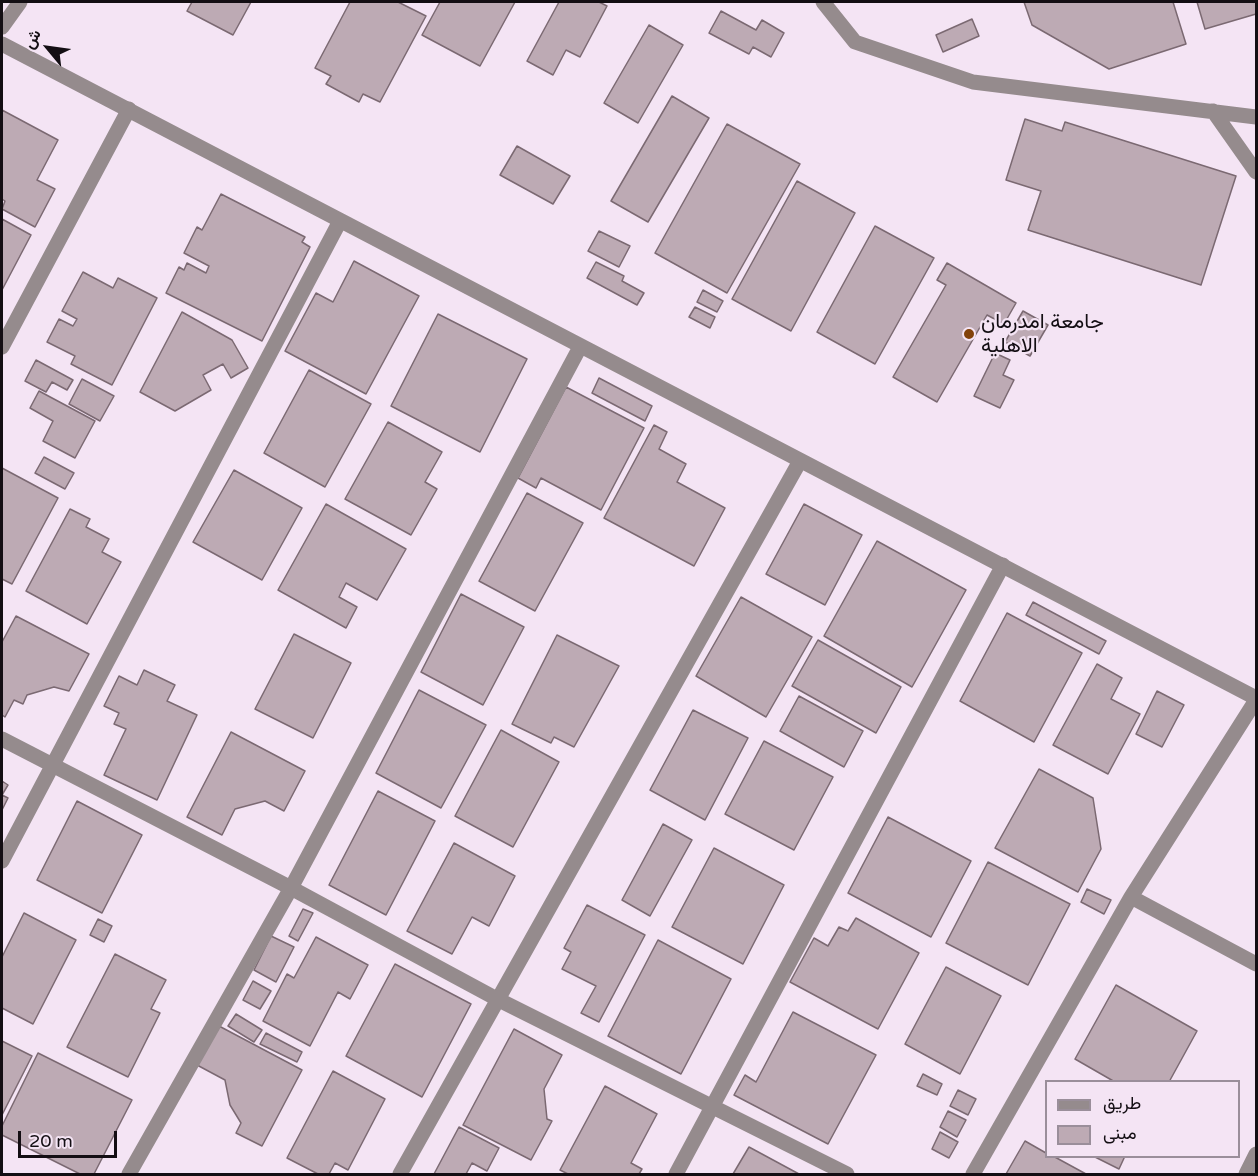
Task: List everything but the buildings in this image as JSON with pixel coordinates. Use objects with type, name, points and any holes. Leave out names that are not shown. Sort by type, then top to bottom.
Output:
[{"type":"street","points":[[2,27],[20,2]]},
{"type":"street","points":[[823,2],[855,42],[973,82],[1257,117]]},
{"type":"street","points":[[2,44],[1257,699],[1131,897],[973,1174]]},
{"type":"street","points":[[2,347],[129,109]]},
{"type":"street","points":[[1214,111],[1257,172]]},
{"type":"street","points":[[2,861],[340,221]]},
{"type":"street","points":[[129,1174],[291,888],[580,346]]},
{"type":"street","points":[[400,1174],[800,461]]},
{"type":"street","points":[[676,1174],[1003,565]]},
{"type":"street","points":[[2,740],[291,888],[497,999],[847,1174]]},
{"type":"street","points":[[1131,897],[1257,964]]},
{"type":"street","points":[[1246,1174],[1257,1154]]},
{"type":"place","name":"جامعة امدرمان الاهلية","points":[[969,334]]}]
